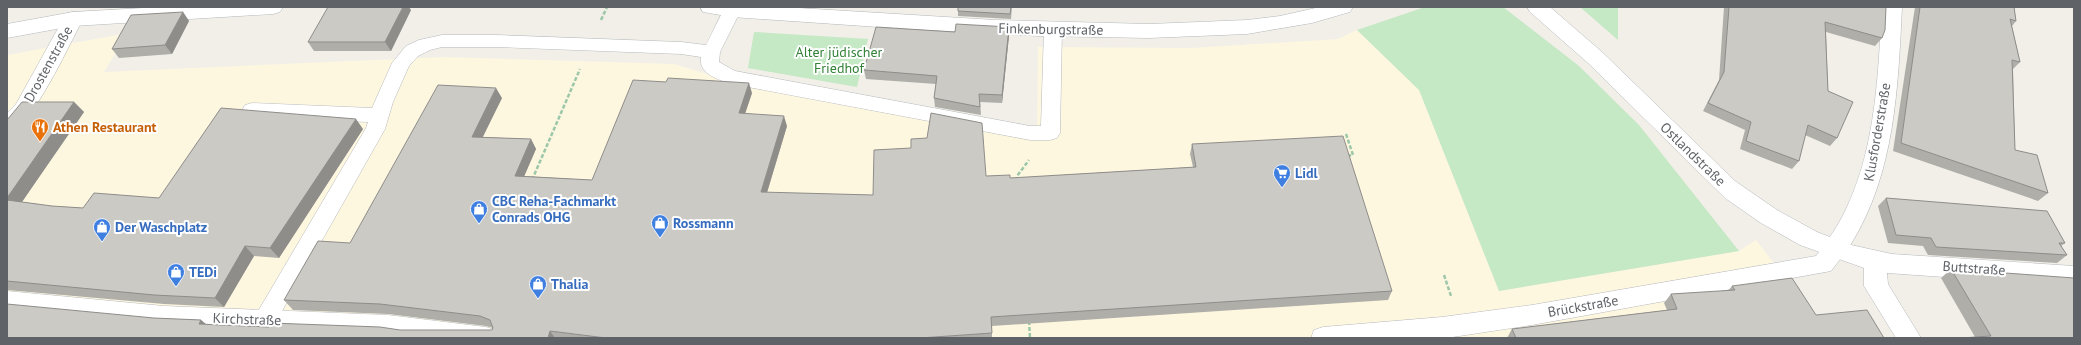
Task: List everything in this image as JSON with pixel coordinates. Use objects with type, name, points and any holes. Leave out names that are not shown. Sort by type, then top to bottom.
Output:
[{"type":"street","points":[[7,31],[76,13],[273,7]]},
{"type":"street","name":"Finkenburgstraße","points":[[710,7],[732,10],[947,25],[1053,29],[1182,31],[1248,28],[1289,21],[1343,7]]},
{"type":"street","name":"Ostlandstraße","points":[[1537,7],[1579,43],[1732,191],[1765,214],[1807,237],[1836,249],[1875,261]]},
{"type":"street","name":"Klusforderstraße","points":[[1836,249],[1854,219],[1867,188],[1885,105],[1892,7]]},
{"type":"street","name":"Drostenstraße","points":[[7,127],[23,110],[76,13]]},
{"type":"street","name":"Brückstraße","points":[[1323,338],[1464,332],[1532,315],[1823,264],[1836,249]]},
{"type":"street","points":[[1875,261],[1876,286],[1909,338]]},
{"type":"street","name":"Buttstraße","points":[[1875,261],[2074,276]]},
{"type":"street","name":"Kirchstraße","points":[[7,301],[164,316],[388,325],[486,338]]},
{"type":"lane","points":[[732,10],[711,52],[709,64],[718,71],[732,77],[1030,133],[1050,133],[1053,29]]},
{"type":"lane","points":[[265,320],[375,129],[379,115],[401,63],[412,51],[425,45],[442,41],[497,41],[681,48],[711,52]]},
{"type":"lane","points":[[252,110],[379,115]]},
{"type":"path","points":[[530,184],[607,7]]},
{"type":"path","points":[[1017,184],[1017,176],[1050,133]]},
{"type":"path","points":[[1344,156],[1353,155],[1346,134]]},
{"type":"path","points":[[1028,315],[1030,338]]},
{"type":"shaded area","points":[[1357,30],[1419,90],[1499,291],[1739,251],[1756,240],[1783,275],[1821,338],[7,338],[7,55],[128,33],[104,72],[443,57],[674,64],[726,80],[1037,139],[1038,47],[1191,48],[1338,39]]},
{"type":"green space","points":[[1425,7],[1503,7],[1579,66],[1639,125],[1739,251],[1499,291],[1419,90],[1357,30]]},
{"type":"green space","points":[[1580,7],[1618,7],[1618,40]]},
{"type":"green space","name":"Alter jüdischer Friedhof","points":[[754,32],[868,39],[857,87],[748,68]]},
{"type":"building","points":[[328,7],[403,7],[385,42],[308,42]]},
{"type":"building","points":[[958,7],[1011,7],[1010,14],[958,11]]},
{"type":"building","points":[[1729,7],[1886,7],[1885,30],[1882,38],[1825,22],[1828,91],[1853,102],[1837,138],[1808,125],[1799,161],[1746,141],[1751,122],[1708,103],[1724,72]]},
{"type":"building","points":[[1920,7],[2014,7],[2016,21],[2010,19],[2020,62],[2012,60],[2015,150],[2037,155],[2048,193],[1901,143]]},
{"type":"building","points":[[183,12],[165,45],[112,49],[131,15]]},
{"type":"building","points":[[956,24],[1009,27],[1002,95],[979,94],[980,107],[934,98],[937,76],[864,70],[876,27],[955,32]]},
{"type":"building","points":[[668,78],[749,83],[739,113],[784,116],[761,192],[873,195],[874,150],[911,148],[911,139],[927,138],[931,113],[982,123],[986,176],[1010,175],[1010,178],[1196,167],[1192,144],[1343,136],[1392,291],[991,317],[992,333],[920,338],[606,338],[550,331],[548,338],[7,338],[7,304],[154,318],[201,320],[199,324],[269,327],[271,323],[380,327],[400,330],[492,330],[493,328],[490,320],[480,316],[380,304],[284,300],[318,241],[350,243],[438,85],[496,88],[472,137],[531,139],[515,176],[592,180],[633,80],[666,82]]},
{"type":"building","points":[[22,102],[74,102],[7,198],[7,120]]},
{"type":"building","points":[[221,108],[356,119],[270,248],[245,246],[215,298],[154,295],[7,281],[7,200],[52,206],[83,208],[94,193],[159,198]]},
{"type":"building","points":[[1886,198],[2047,211],[2065,243],[2059,243],[2067,255],[1936,247],[1931,238],[1896,235]]},
{"type":"building","points":[[1951,269],[2074,278],[2074,338],[1961,338],[1991,336]]},
{"type":"building","points":[[1792,278],[1816,315],[1867,310],[1884,338],[1516,338],[1512,329],[1677,309],[1671,294],[1735,290],[1732,286]]},
{"type":"place","name":"Athen Restaurant","points":[[40,142]]},
{"type":"place","name":"Lidl","points":[[1282,188]]},
{"type":"place","name":"CBC Reha-Fachmarkt Conrads OHG","points":[[479,224]]},
{"type":"place","name":"Rossmann","points":[[660,238]]},
{"type":"place","name":"Der Waschplatz","points":[[102,242]]},
{"type":"place","name":"TEDi","points":[[176,287]]},
{"type":"place","name":"Thalia","points":[[538,299]]}]
